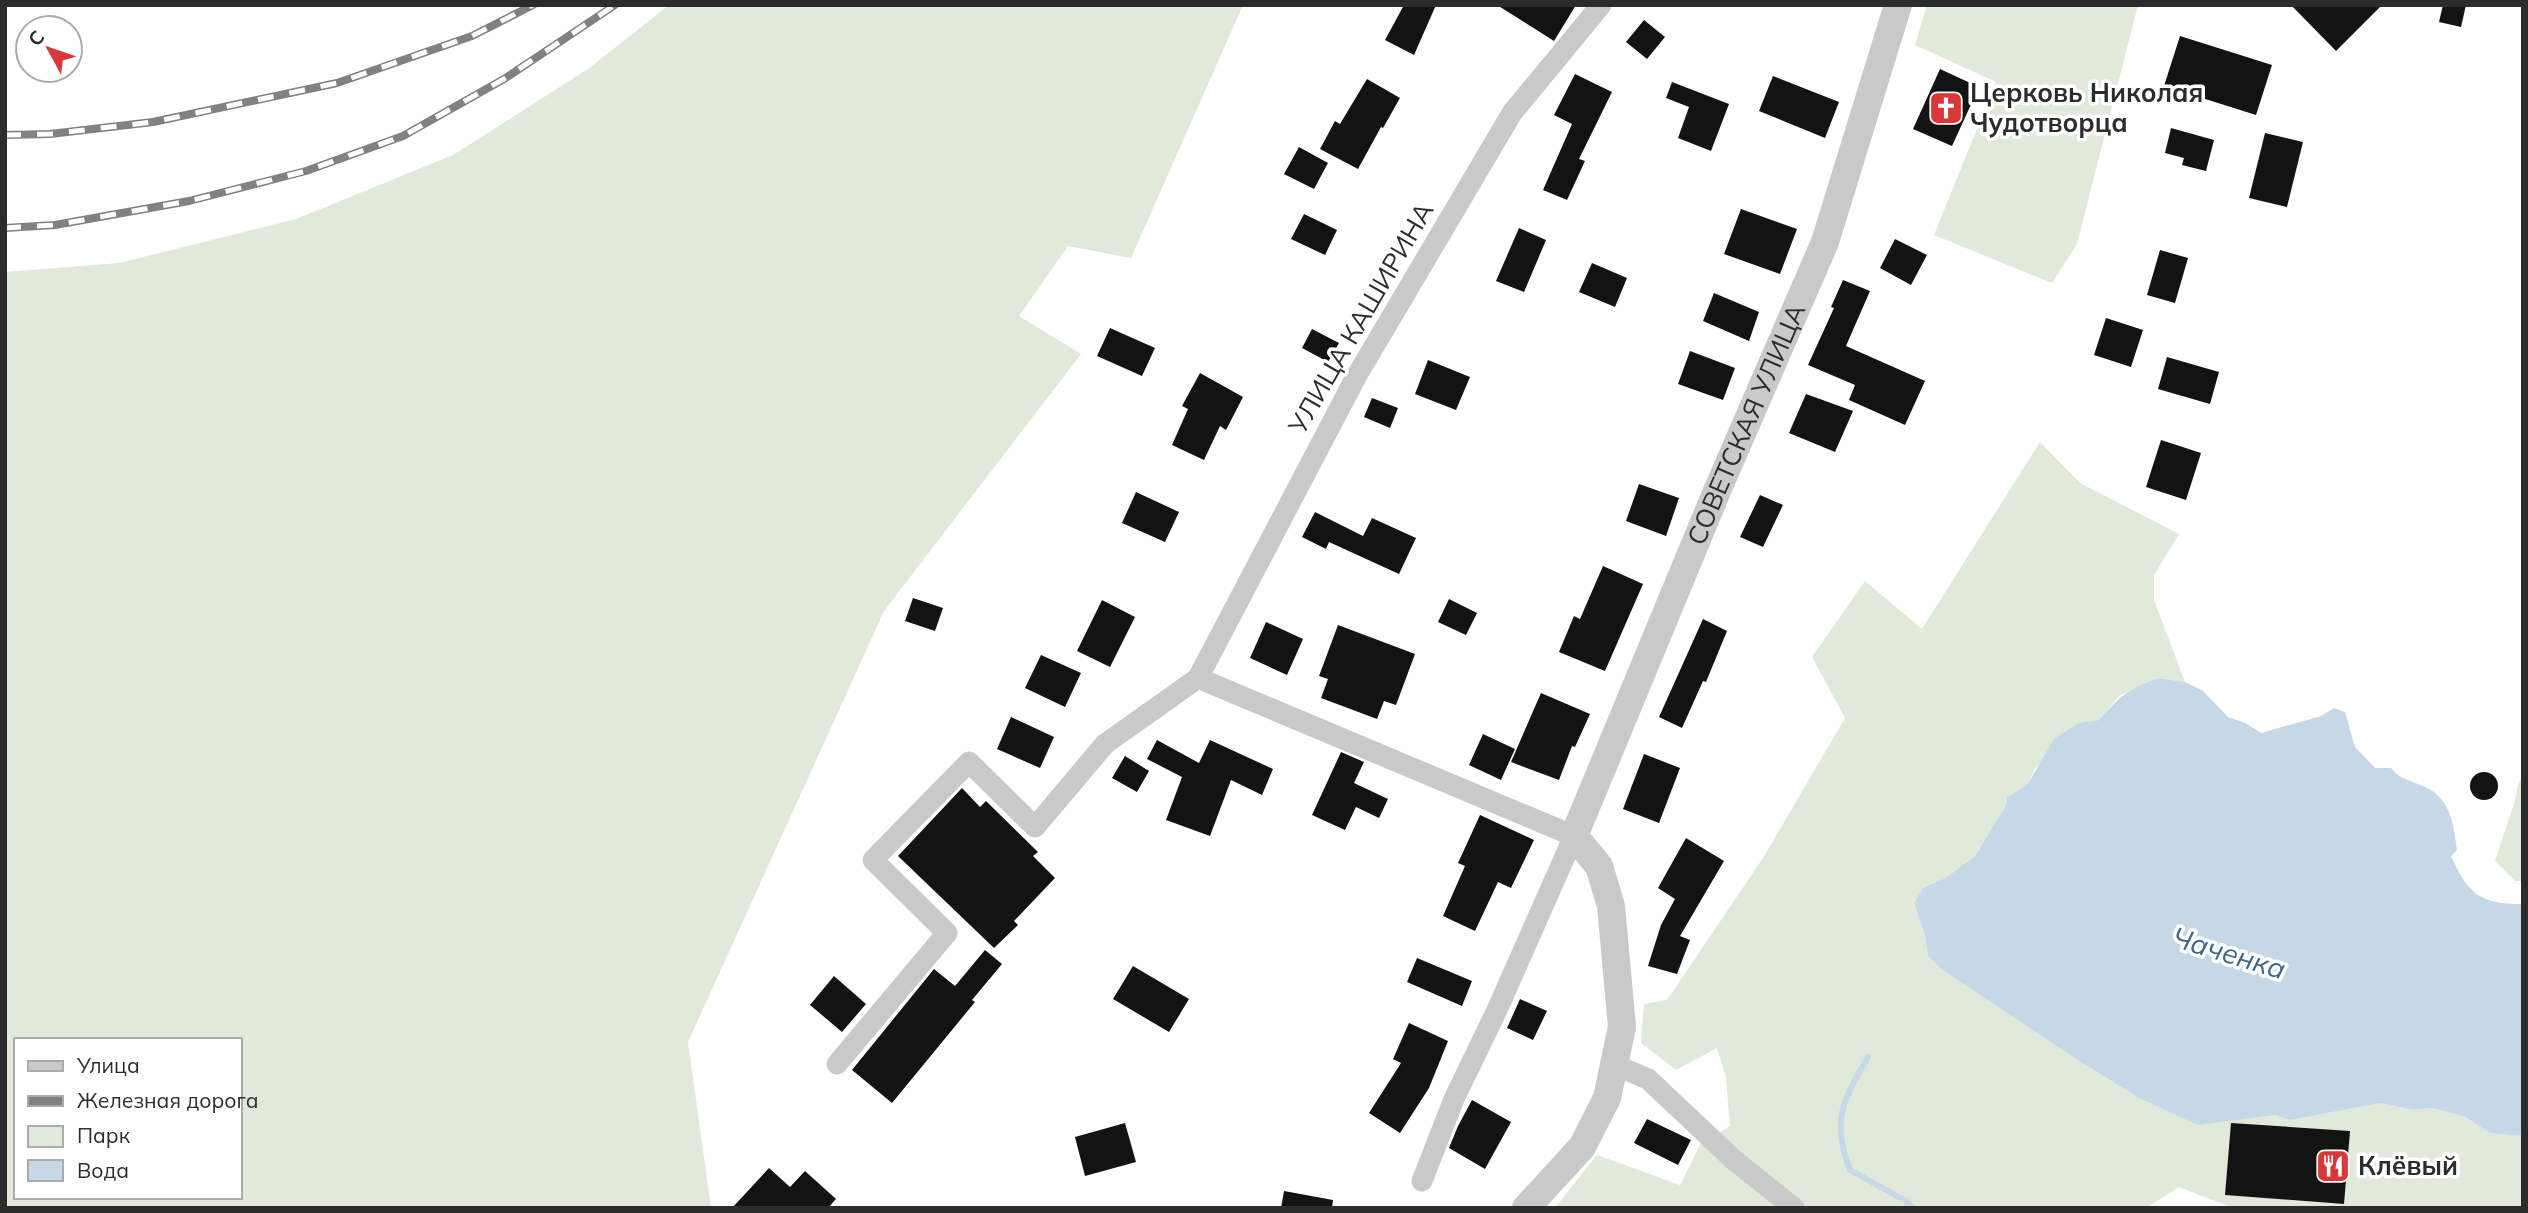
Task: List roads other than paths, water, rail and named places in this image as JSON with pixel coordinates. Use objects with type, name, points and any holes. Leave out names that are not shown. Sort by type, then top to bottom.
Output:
[{"type":"street","name":"УЛИЦА КАШИРИНА","points":[[1198,678],[1356,377],[1511,113],[1601,5]]},
{"type":"street","name":"СОВЕТСКАЯ УЛИЦА","points":[[1574,836],[1712,503],[1825,242],[1898,5]]},
{"type":"street","points":[[837,1064],[947,933],[873,860],[969,762],[1035,827],[1105,744],[1198,678],[1574,836],[1599,866],[1611,906],[1622,1027],[1615,1065],[1607,1098],[1582,1147],[1526,1208]]},
{"type":"street","points":[[1422,1181],[1454,1099],[1497,1010],[1574,836]]},
{"type":"street","points":[[1615,1065],[1648,1079],[1734,1160],[1794,1208]]},
{"type":"water","points":[[2159,678],[2185,682],[2203,691],[2228,717],[2261,733],[2321,716],[2334,708],[2345,712],[2355,747],[2375,768],[2391,768],[2403,778],[2429,789],[2443,802],[2451,819],[2457,850],[2451,856],[2470,888],[2486,899],[2523,904],[2523,1134],[2518,1136],[2490,1133],[2465,1117],[2433,1108],[2413,1110],[2381,1103],[2290,1120],[2275,1115],[2198,1125],[2137,1097],[2073,1057],[1941,969],[1928,956],[1925,936],[1914,903],[1923,888],[1947,877],[1975,856],[2006,805],[2007,797],[2027,785],[2054,739],[2078,723],[2099,720],[2125,694]]},
{"type":"waterway","name":"Чаченка","points":[[1868,1057],[1842,1111],[1841,1138],[1844,1153],[1850,1170],[1906,1201],[1912,1208]]},
{"type":"railway","points":[[5,135],[50,134],[153,122],[337,83],[472,36],[533,5]]},
{"type":"railway","points":[[5,228],[55,225],[189,201],[306,171],[403,136],[504,79],[615,5]]},
{"type":"place","name":"Церковь Николая Чудотворца","points":[[1946,108]]},
{"type":"place","name":"Клёвый","points":[[2333,1166]]}]
